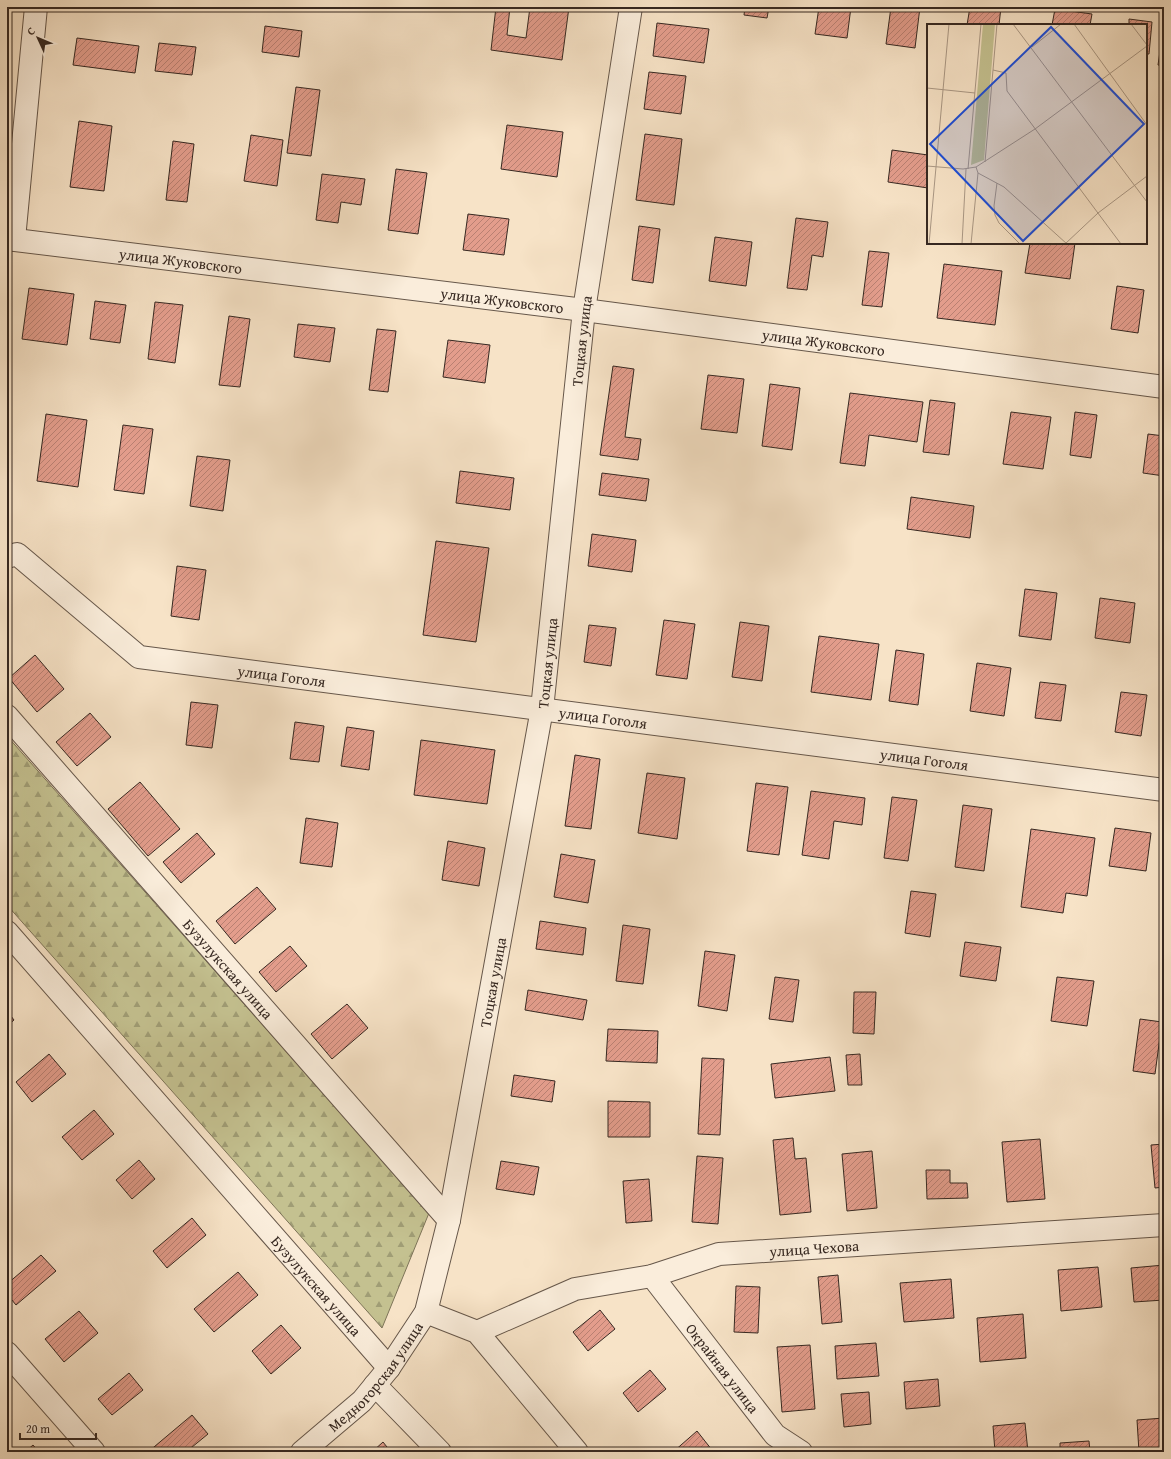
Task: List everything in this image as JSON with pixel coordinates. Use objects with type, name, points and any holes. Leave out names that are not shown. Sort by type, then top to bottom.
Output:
[{"type":"street","points":[[10,239],[36,7]]},
{"type":"street","name":"Тоцкая улица","points":[[426,1312],[449,1220],[542,709],[584,310],[631,7]]},
{"type":"street","name":"улица Жуковского","points":[[10,239],[584,310],[1164,387]]},
{"type":"street","name":"улица Гоголя","points":[[7,557],[18,554],[139,657],[1164,790]]},
{"type":"street","name":"Бузулукская улица","points":[[7,716],[449,1220]]},
{"type":"street","name":"Бузулукская улица","points":[[7,932],[389,1368]]},
{"type":"street","name":"улица Чехова","points":[[476,1332],[575,1289],[652,1276],[719,1254],[1164,1225]]},
{"type":"street","name":"Окрайная улица","points":[[652,1276],[775,1435],[801,1452]]},
{"type":"street","points":[[426,1312],[476,1332],[577,1452]]},
{"type":"street","name":"Медногорская улица","points":[[302,1452],[362,1400],[389,1368],[426,1312]]},
{"type":"street","points":[[7,1353],[94,1452]]},
{"type":"street","points":[[375,1385],[440,1452]]},
{"type":"green space","points":[[7,736],[429,1213],[382,1328],[7,905]]},
{"type":"building","points":[[496,7],[510,7],[507,35],[526,38],[530,7],[569,7],[562,60],[491,50]]},
{"type":"building","points":[[745,7],[769,7],[767,18],[744,15]]},
{"type":"building","points":[[819,7],[851,7],[847,38],[815,34]]},
{"type":"building","points":[[891,7],[920,7],[915,48],[886,44]]},
{"type":"building","points":[[970,7],[1001,7],[999,24],[967,24]]},
{"type":"building","points":[[1055,9],[1092,14],[1090,24],[1052,24]]},
{"type":"building","points":[[1129,19],[1152,22],[1149,54],[1147,54],[1147,24],[1129,24]]},
{"type":"building","points":[[657,23],[709,29],[704,63],[653,56]]},
{"type":"building","points":[[1164,24],[1164,66],[1158,65]]},
{"type":"building","points":[[265,26],[302,31],[299,57],[262,52]]},
{"type":"building","points":[[77,38],[139,46],[135,73],[73,65]]},
{"type":"building","points":[[159,43],[196,47],[192,75],[155,71]]},
{"type":"building","points":[[649,72],[686,76],[681,114],[644,109]]},
{"type":"building","points":[[296,87],[320,90],[311,156],[287,153]]},
{"type":"building","points":[[79,121],[112,126],[104,191],[70,187]]},
{"type":"building","points":[[507,125],[563,132],[557,177],[501,169]]},
{"type":"building","points":[[645,134],[682,139],[674,205],[636,200]]},
{"type":"building","points":[[251,135],[283,140],[277,186],[244,181]]},
{"type":"building","points":[[173,141],[194,144],[187,202],[166,200]]},
{"type":"building","points":[[892,150],[927,155],[927,188],[888,182]]},
{"type":"building","points":[[396,169],[427,173],[418,234],[388,230]]},
{"type":"building","points":[[322,174],[365,179],[361,205],[341,202],[338,223],[316,220]]},
{"type":"building","points":[[468,214],[509,219],[504,255],[463,250]]},
{"type":"building","points":[[796,218],[828,222],[823,257],[812,255],[807,290],[787,288]]},
{"type":"building","points":[[639,226],[660,229],[653,283],[632,280]]},
{"type":"building","points":[[715,237],[752,242],[746,286],[709,281]]},
{"type":"building","points":[[1030,244],[1075,244],[1070,279],[1025,273]]},
{"type":"building","points":[[869,251],[889,253],[882,307],[862,305]]},
{"type":"building","points":[[944,264],[1002,271],[995,325],[937,318]]},
{"type":"building","points":[[1117,286],[1144,290],[1138,333],[1111,329]]},
{"type":"building","points":[[29,288],[74,294],[67,345],[22,339]]},
{"type":"building","points":[[95,301],[126,305],[120,343],[90,339]]},
{"type":"building","points":[[155,302],[183,305],[175,363],[148,359]]},
{"type":"building","points":[[229,316],[250,319],[240,387],[219,385]]},
{"type":"building","points":[[298,324],[335,328],[330,362],[294,357]]},
{"type":"building","points":[[377,329],[396,331],[388,392],[369,390]]},
{"type":"building","points":[[448,340],[490,345],[485,383],[443,377]]},
{"type":"building","points":[[613,366],[634,369],[625,437],[641,439],[638,460],[600,455]]},
{"type":"building","points":[[708,375],[744,379],[737,433],[701,429]]},
{"type":"building","points":[[770,384],[800,388],[792,450],[762,446]]},
{"type":"building","points":[[850,393],[923,402],[917,442],[869,435],[865,466],[840,463]]},
{"type":"building","points":[[930,400],[955,403],[949,455],[923,452]]},
{"type":"building","points":[[1011,412],[1051,417],[1043,469],[1003,464]]},
{"type":"building","points":[[1075,412],[1097,415],[1091,458],[1070,455]]},
{"type":"building","points":[[46,414],[87,420],[78,487],[37,481]]},
{"type":"building","points":[[123,425],[153,429],[144,494],[114,490]]},
{"type":"building","points":[[1148,434],[1164,436],[1164,476],[1143,473]]},
{"type":"building","points":[[197,456],[230,460],[223,511],[190,506]]},
{"type":"building","points":[[460,471],[514,478],[510,510],[456,503]]},
{"type":"building","points":[[602,473],[649,479],[646,501],[599,495]]},
{"type":"building","points":[[911,497],[974,506],[970,538],[907,529]]},
{"type":"building","points":[[592,534],[636,540],[632,572],[588,566]]},
{"type":"building","points":[[436,541],[489,548],[476,642],[423,635]]},
{"type":"building","points":[[177,566],[206,570],[199,620],[171,616]]},
{"type":"building","points":[[1025,589],[1057,593],[1051,640],[1019,636]]},
{"type":"building","points":[[1100,598],[1135,603],[1130,643],[1095,638]]},
{"type":"building","points":[[664,620],[695,624],[687,679],[656,675]]},
{"type":"building","points":[[740,622],[769,626],[762,681],[732,677]]},
{"type":"building","points":[[589,625],[616,628],[611,666],[584,662]]},
{"type":"building","points":[[819,636],[879,644],[871,700],[811,692]]},
{"type":"building","points":[[896,650],[924,654],[918,705],[889,701]]},
{"type":"building","points":[[35,655],[64,689],[37,712],[9,678]]},
{"type":"building","points":[[977,663],[1011,668],[1004,716],[970,711]]},
{"type":"building","points":[[1040,682],[1066,685],[1061,721],[1035,718]]},
{"type":"building","points":[[1121,692],[1147,695],[1141,736],[1115,732]]},
{"type":"building","points":[[191,702],[218,705],[212,748],[186,745]]},
{"type":"building","points":[[90,713],[111,737],[77,766],[56,742]]},
{"type":"building","points":[[295,722],[324,726],[319,762],[290,759]]},
{"type":"building","points":[[347,727],[374,731],[369,770],[341,766]]},
{"type":"building","points":[[421,740],[495,750],[487,804],[414,795]]},
{"type":"building","points":[[575,755],[600,759],[591,829],[565,826]]},
{"type":"building","points":[[647,773],[685,778],[677,839],[638,833]]},
{"type":"building","points":[[140,782],[180,829],[148,856],[108,809]]},
{"type":"building","points":[[756,783],[788,787],[779,855],[747,851]]},
{"type":"building","points":[[811,791],[865,798],[862,825],[834,821],[829,859],[802,855]]},
{"type":"building","points":[[892,797],[917,800],[908,861],[884,858]]},
{"type":"building","points":[[963,805],[992,809],[984,871],[955,867]]},
{"type":"building","points":[[306,818],[338,823],[332,867],[300,863]]},
{"type":"building","points":[[1115,828],[1151,833],[1146,871],[1109,866]]},
{"type":"building","points":[[1031,829],[1095,838],[1087,896],[1066,893],[1063,913],[1021,907]]},
{"type":"building","points":[[197,833],[215,854],[181,883],[163,862]]},
{"type":"building","points":[[448,841],[485,848],[479,886],[442,880]]},
{"type":"building","points":[[561,854],[595,860],[588,903],[554,897]]},
{"type":"building","points":[[257,887],[276,909],[235,944],[216,921]]},
{"type":"building","points":[[911,891],[936,894],[930,937],[905,933]]},
{"type":"building","points":[[540,921],[586,928],[583,955],[536,949]]},
{"type":"building","points":[[623,925],[650,929],[643,984],[616,981]]},
{"type":"building","points":[[965,942],[1001,947],[996,981],[960,976]]},
{"type":"building","points":[[290,946],[307,966],[276,992],[259,972]]},
{"type":"building","points":[[705,951],[735,955],[727,1011],[698,1006]]},
{"type":"building","points":[[775,977],[799,980],[793,1022],[769,1019]]},
{"type":"building","points":[[1057,977],[1094,981],[1087,1026],[1051,1021]]},
{"type":"building","points":[[528,990],[587,1000],[583,1020],[525,1010]]},
{"type":"building","points":[[854,992],[876,992],[874,1034],[853,1033]]},
{"type":"building","points":[[347,1004],[368,1028],[332,1059],[311,1034]]},
{"type":"building","points":[[7,1011],[14,1020],[7,1026]]},
{"type":"building","points":[[1140,1019],[1162,1022],[1155,1074],[1133,1071]]},
{"type":"building","points":[[608,1029],[658,1031],[657,1063],[606,1061]]},
{"type":"building","points":[[49,1054],[66,1074],[32,1102],[16,1082]]},
{"type":"building","points":[[860,1054],[862,1085],[848,1085],[846,1055]]},
{"type":"building","points":[[830,1057],[835,1091],[775,1098],[771,1064]]},
{"type":"building","points":[[702,1058],[724,1059],[720,1135],[698,1134]]},
{"type":"building","points":[[514,1075],[555,1081],[552,1102],[511,1096]]},
{"type":"building","points":[[608,1101],[650,1102],[650,1137],[608,1137]]},
{"type":"building","points":[[94,1110],[114,1134],[82,1160],[62,1137]]},
{"type":"building","points":[[793,1138],[795,1159],[806,1158],[811,1212],[780,1215],[773,1140]]},
{"type":"building","points":[[1040,1139],[1045,1199],[1007,1202],[1002,1142]]},
{"type":"building","points":[[1164,1144],[1164,1187],[1155,1188],[1151,1145]]},
{"type":"building","points":[[872,1151],[877,1208],[847,1211],[842,1154]]},
{"type":"building","points":[[697,1156],[723,1158],[718,1224],[692,1222]]},
{"type":"building","points":[[139,1160],[155,1179],[132,1199],[116,1180]]},
{"type":"building","points":[[501,1161],[539,1167],[534,1195],[496,1189]]},
{"type":"building","points":[[926,1170],[950,1170],[950,1183],[967,1183],[968,1198],[927,1199]]},
{"type":"building","points":[[649,1179],[652,1221],[626,1223],[623,1181]]},
{"type":"building","points":[[192,1218],[206,1235],[167,1268],[153,1251]]},
{"type":"building","points":[[41,1255],[56,1271],[16,1305],[7,1294],[7,1284]]},
{"type":"building","points":[[1164,1265],[1164,1300],[1134,1302],[1131,1268]]},
{"type":"building","points":[[1098,1267],[1102,1307],[1061,1311],[1058,1270]]},
{"type":"building","points":[[238,1272],[258,1295],[214,1332],[194,1309]]},
{"type":"building","points":[[838,1275],[842,1322],[822,1324],[818,1277]]},
{"type":"building","points":[[951,1279],[954,1318],[904,1322],[900,1283]]},
{"type":"building","points":[[736,1286],[760,1287],[758,1333],[734,1332]]},
{"type":"building","points":[[600,1310],[615,1329],[588,1351],[573,1332]]},
{"type":"building","points":[[79,1311],[98,1333],[64,1362],[45,1339]]},
{"type":"building","points":[[1023,1314],[1026,1358],[980,1362],[977,1318]]},
{"type":"building","points":[[281,1325],[301,1348],[271,1374],[252,1351]]},
{"type":"building","points":[[876,1343],[879,1376],[837,1379],[835,1346]]},
{"type":"building","points":[[810,1345],[815,1409],[782,1412],[777,1347]]},
{"type":"building","points":[[650,1370],[666,1389],[638,1412],[623,1393]]},
{"type":"building","points":[[129,1373],[143,1390],[112,1415],[98,1399]]},
{"type":"building","points":[[938,1379],[940,1406],[906,1409],[904,1382]]},
{"type":"building","points":[[869,1392],[871,1424],[844,1427],[841,1394]]},
{"type":"building","points":[[192,1415],[208,1434],[186,1452],[148,1452]]},
{"type":"building","points":[[1164,1418],[1164,1452],[1139,1452],[1137,1420]]},
{"type":"building","points":[[1025,1423],[1028,1452],[995,1452],[993,1426]]},
{"type":"building","points":[[697,1431],[712,1450],[709,1452],[673,1452]]},
{"type":"building","points":[[1089,1441],[1090,1452],[1060,1452],[1060,1443]]},
{"type":"building","points":[[383,1442],[391,1452],[372,1452]]},
{"type":"building","points":[[33,1445],[39,1452],[25,1452]]}]
